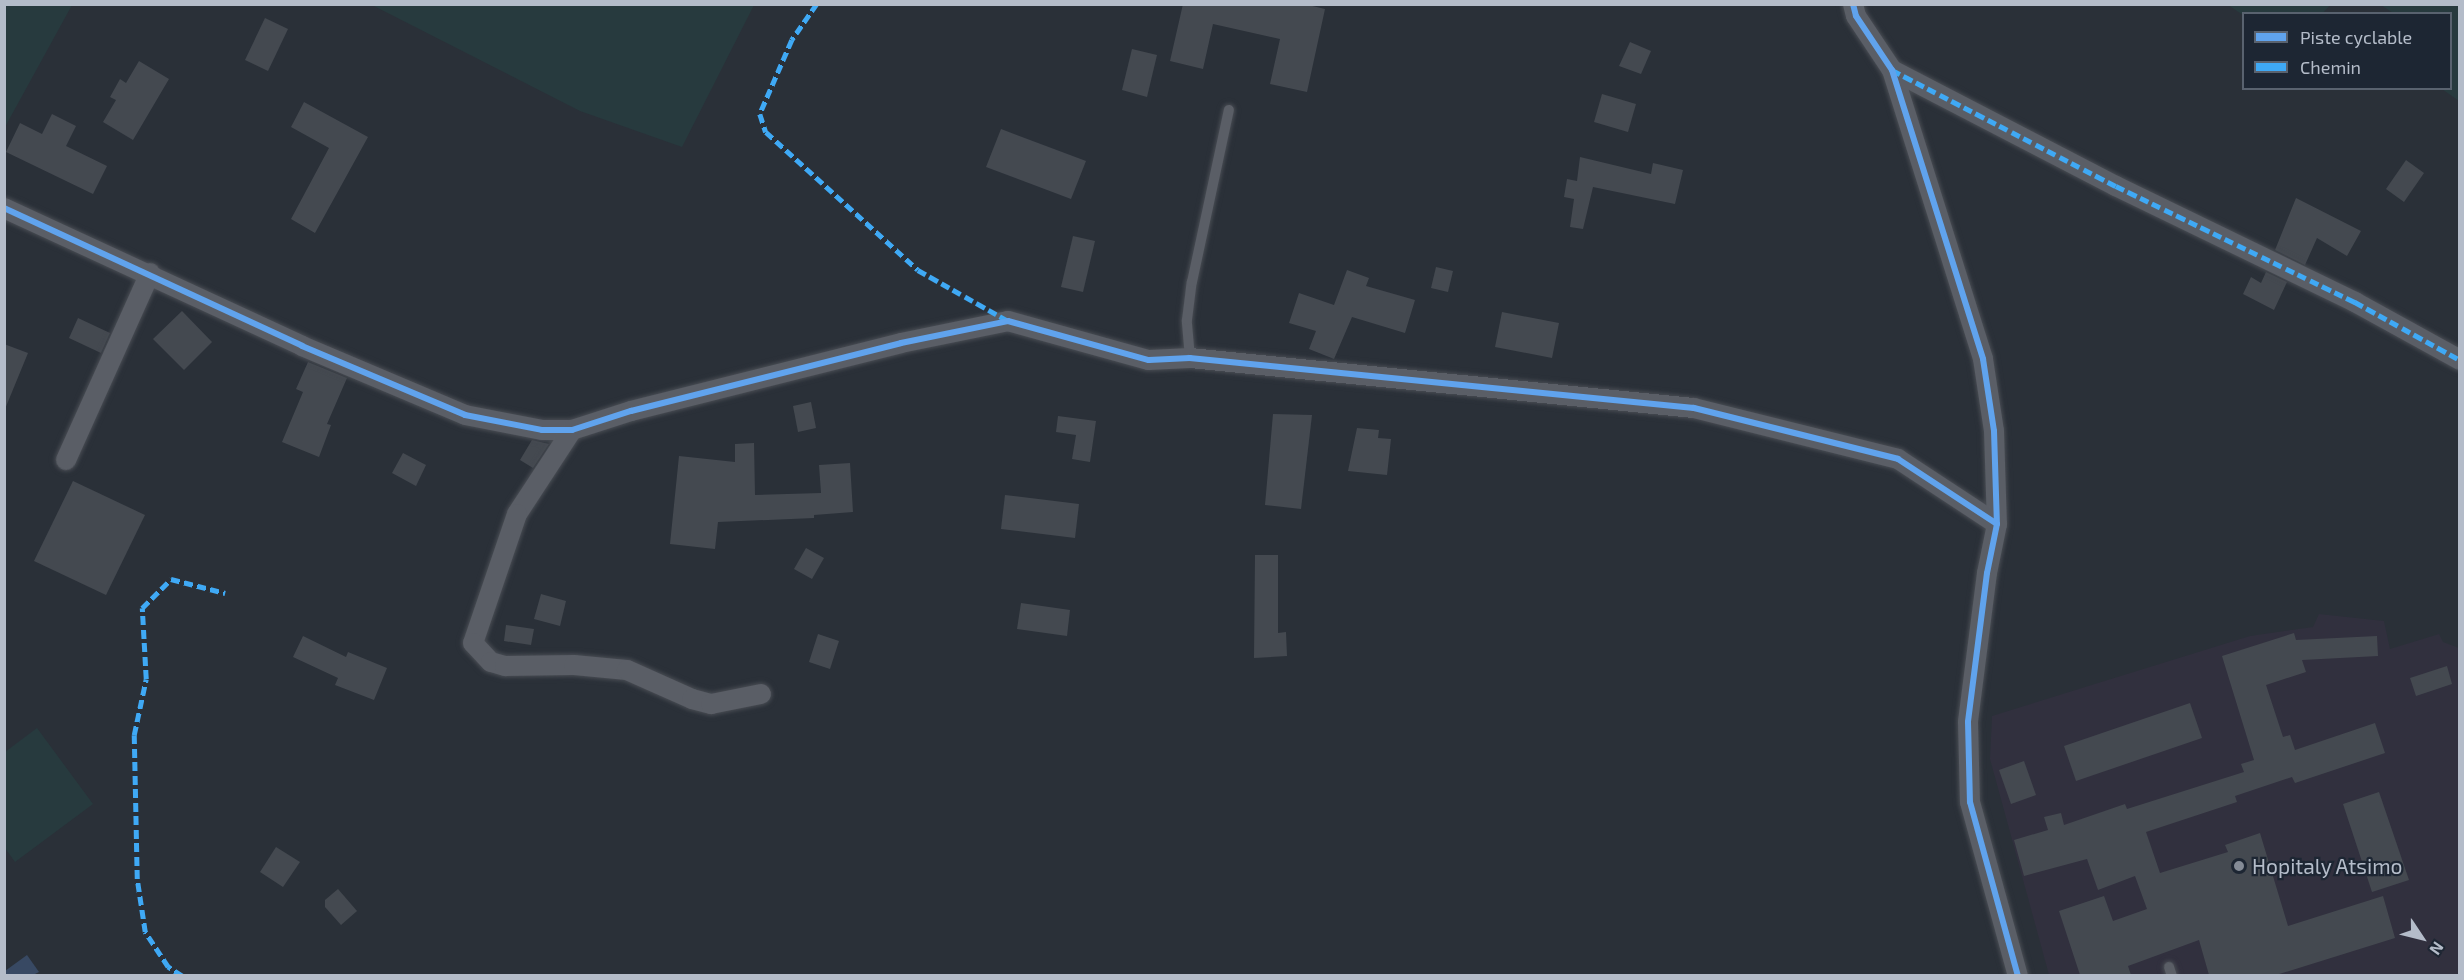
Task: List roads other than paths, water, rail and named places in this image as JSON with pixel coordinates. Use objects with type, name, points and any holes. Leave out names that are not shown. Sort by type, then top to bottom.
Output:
[{"type":"street","points":[[1853,4],[1856,16],[1892,70],[1983,360],[1994,431],[1997,524],[1968,722],[1970,802],[2018,975]]},
{"type":"street","points":[[1892,70],[2116,186],[2355,302],[2460,360]]},
{"type":"street","points":[[4,207],[150,273],[302,346],[465,415],[542,430],[572,430],[631,411],[890,346],[1008,321],[1149,360],[1190,358],[1695,408],[1898,459],[1997,524]]},
{"type":"street","points":[[66,460],[150,273]]},
{"type":"street","points":[[572,430],[517,514],[473,643],[491,662],[505,666],[620,668],[711,704],[761,694]]},
{"type":"lane","points":[[1190,358],[1186,320],[1191,282],[1228,110]]},
{"type":"water","points":[[27,955],[39,972],[33,975],[5,975],[5,971]]},
{"type":"place","name":"Hopitaly Atsimo","points":[[2239,866]]}]
